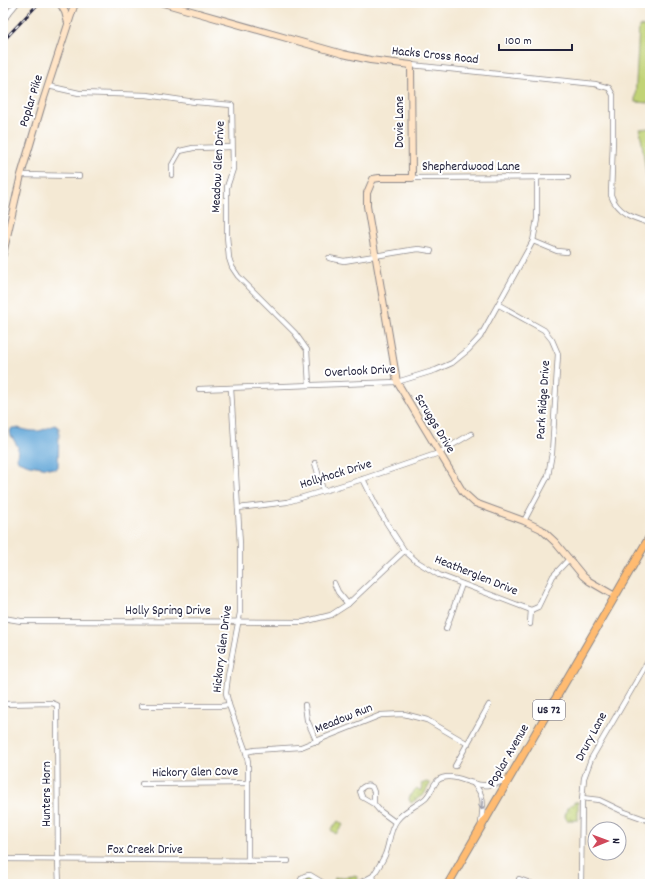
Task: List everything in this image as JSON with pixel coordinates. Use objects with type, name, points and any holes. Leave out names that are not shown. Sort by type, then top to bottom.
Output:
[{"type":"main road","name":"Poplar Avenue","points":[[448,884],[650,536]]},
{"type":"street","points":[[3,3],[6,10],[4,18]]},
{"type":"street","points":[[4,18],[17,3]]},
{"type":"street","points":[[60,3],[65,12],[68,24]]},
{"type":"street","name":"Poplar Pike","points":[[3,254],[21,176],[48,86],[76,3]]},
{"type":"street","name":"Hacks Cross Road","points":[[163,3],[343,54],[370,60],[596,84],[609,88],[613,92],[613,139],[610,188],[612,200],[617,207],[628,216],[650,223]]},
{"type":"street","name":"Dovie Lane","points":[[412,65],[412,178]]},
{"type":"street","name":"Meadow Glen Drive","points":[[48,86],[79,93],[147,95],[195,102],[232,105],[232,172],[227,187],[227,236],[229,258],[232,267],[238,276],[295,333],[307,350],[309,385]]},
{"type":"street","points":[[172,175],[172,165],[180,151],[194,148],[232,147]]},
{"type":"street","points":[[21,176],[79,176]]},
{"type":"street","name":"Shepherdwood Lane","points":[[373,179],[568,177]]},
{"type":"street","name":"Overlook Drive","points":[[199,389],[397,382],[436,370],[456,360],[480,337],[533,241],[537,219],[537,178]]},
{"type":"street","name":"Scruggs Drive","points":[[373,179],[367,193],[367,206],[397,382],[462,492],[475,503],[524,521],[541,529],[555,542],[568,560],[589,581],[615,596]]},
{"type":"street","points":[[533,241],[558,251],[567,252]]},
{"type":"street","points":[[329,258],[344,261],[419,249],[431,251]]},
{"type":"street","name":"Park Ridge Drive","points":[[499,304],[544,330],[552,340],[558,354],[552,453],[548,476],[524,521]]},
{"type":"street","name":"Hickory Glen Drive","points":[[231,388],[240,556],[240,613],[226,693],[248,762],[248,861]]},
{"type":"street","name":"Hollyhock Drive","points":[[238,508],[287,502],[363,479],[439,453],[471,434]]},
{"type":"street","points":[[315,463],[323,490]]},
{"type":"street","name":"Heatherglen Drive","points":[[363,479],[379,511],[404,551],[416,561],[426,568],[462,584],[531,610]]},
{"type":"street","name":"Holly Spring Drive","points":[[3,618],[26,621],[294,623],[307,621],[331,614],[348,604],[404,551]]},
{"type":"street","points":[[530,624],[531,610],[538,607],[553,576],[568,560]]},
{"type":"street","points":[[334,583],[338,592],[348,604]]},
{"type":"street","points":[[446,629],[462,584]]},
{"type":"street","name":"Drury Lane","points":[[581,884],[583,782],[589,764],[650,658]]},
{"type":"street","name":"Hunters Horn","points":[[3,704],[52,703],[57,705],[59,884]]},
{"type":"street","points":[[141,706],[229,705]]},
{"type":"street","points":[[305,705],[307,720],[317,742]]},
{"type":"street","points":[[454,766],[489,706]]},
{"type":"street","name":"Meadow Run","points":[[246,752],[301,747],[317,742],[381,715],[404,714],[427,720],[468,744]]},
{"type":"street","points":[[358,884],[373,876],[386,854],[388,839],[395,822],[402,814],[426,798],[434,783],[440,778],[457,778],[474,784],[489,786],[509,779]]},
{"type":"street","name":"Hickory Glen Cove","points":[[142,784],[248,783]]},
{"type":"street","points":[[474,784],[481,792],[483,797],[481,827]]},
{"type":"street","points":[[582,798],[606,802],[622,811],[650,821]]},
{"type":"street","points":[[374,804],[380,811],[395,822]]},
{"type":"street","name":"Fox Creek Drive","points":[[3,860],[288,862]]},
{"type":"street","points":[[300,884],[300,880],[303,877],[310,875],[325,884]]},
{"type":"street","points":[[373,876],[375,884]]},
{"type":"street","points":[[519,879],[533,884]]},
{"type":"green space","points":[[639,26],[650,28],[650,103],[635,102]]},
{"type":"green space","points":[[650,128],[650,180],[647,180],[640,129]]},
{"type":"green space","points":[[427,782],[430,784],[424,794],[411,803],[409,799],[411,794],[417,788],[420,791],[423,788],[421,784]]},
{"type":"green space","points":[[575,802],[578,802],[578,820],[567,820],[565,816],[567,808]]},
{"type":"green space","points":[[338,821],[343,825],[336,834],[331,830]]},
{"type":"green space","points":[[357,877],[358,880],[345,883],[333,883],[335,878]]},
{"type":"green space","points":[[309,878],[318,884],[303,884],[305,879]]},
{"type":"water","points":[[55,425],[59,428],[58,467],[56,469],[29,465],[18,461],[18,447],[9,432],[12,428],[37,431]]},
{"type":"railway","points":[[3,41],[39,3]]}]
